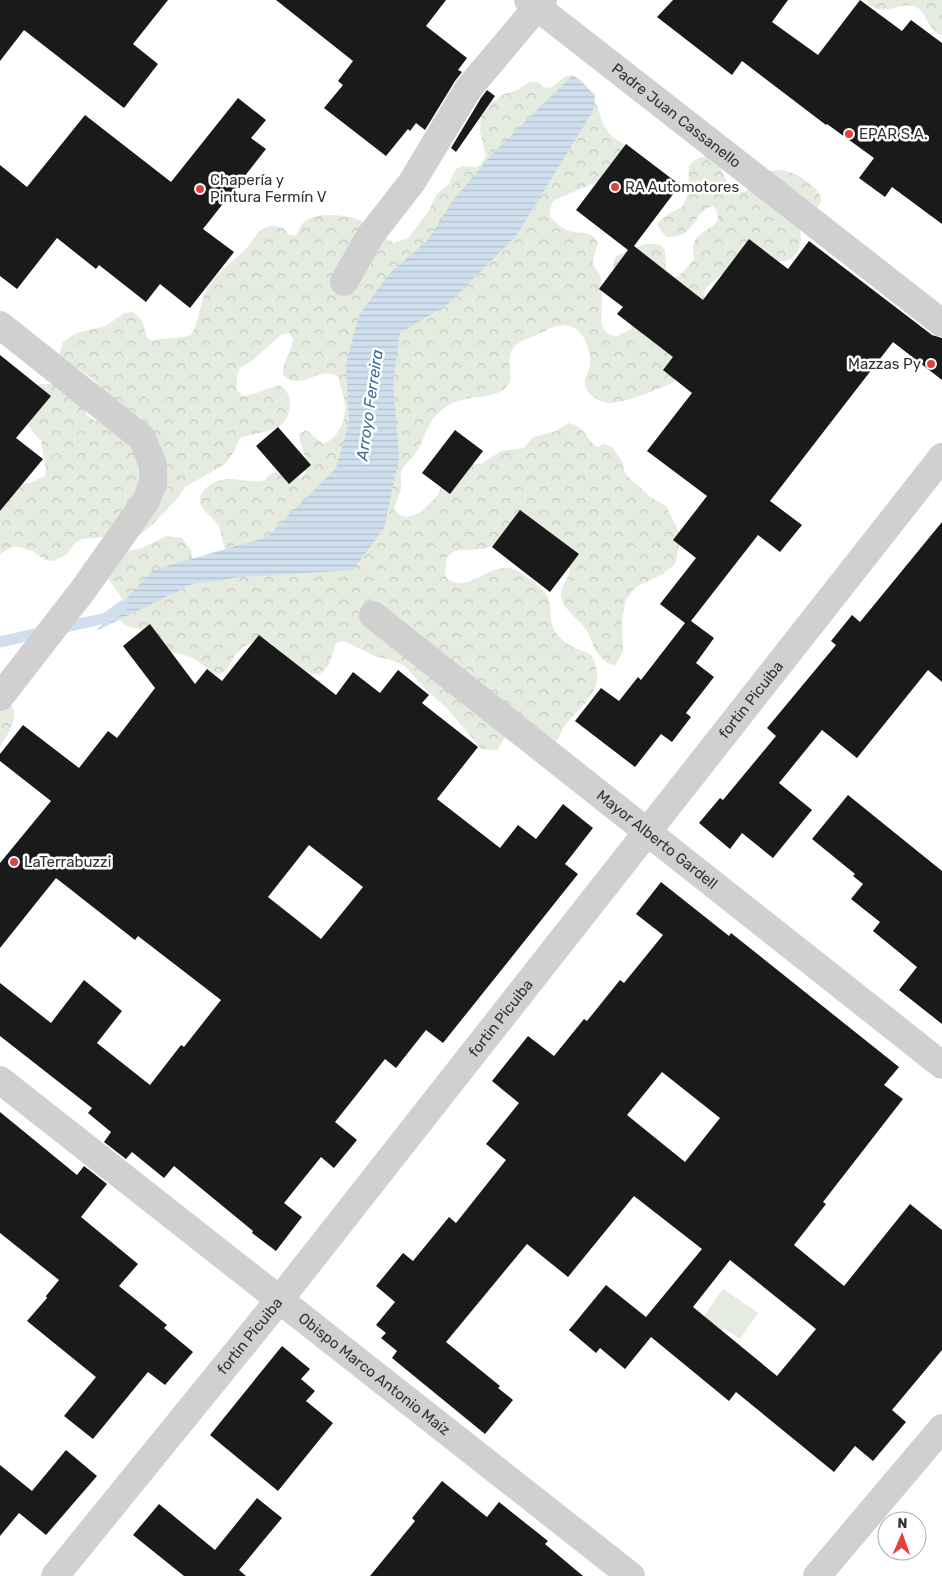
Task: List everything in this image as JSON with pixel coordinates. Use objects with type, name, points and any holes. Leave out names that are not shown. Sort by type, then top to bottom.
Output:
[{"type":"street","points":[[344,282],[370,236],[412,182],[468,89],[536,2]]},
{"type":"street","name":"Padre Juan Cassanello","points":[[536,2],[942,323]]},
{"type":"street","points":[[0,325],[142,438],[152,465],[153,483],[146,501],[83,590],[0,697]]},
{"type":"street","name":"fortin Picuiba","points":[[55,1576],[280,1299],[942,457]]},
{"type":"street","name":"Mayor Alberto Gardell","points":[[373,615],[942,1065]]},
{"type":"street","name":"Obispo Marco Antonio Maíz","points":[[0,1080],[631,1576]]},
{"type":"street","points":[[817,1576],[942,1428]]},
{"type":"green space","points":[[868,0],[942,0],[942,35],[934,30],[923,13],[916,7],[909,5],[879,9],[868,3]]},
{"type":"green space","points":[[570,75],[585,83],[590,90],[610,135],[631,148],[602,178],[555,200],[550,211],[550,217],[557,224],[570,231],[589,234],[598,243],[593,264],[601,277],[601,323],[605,331],[611,335],[618,336],[631,329],[636,323],[613,270],[616,256],[644,244],[659,244],[665,250],[666,272],[671,278],[678,277],[694,260],[693,247],[696,238],[718,220],[717,212],[713,206],[706,209],[689,229],[676,236],[666,237],[657,225],[665,216],[682,207],[689,189],[689,167],[693,161],[706,157],[712,158],[729,184],[740,192],[749,190],[771,171],[790,172],[799,176],[814,188],[821,197],[821,201],[800,228],[801,242],[796,254],[792,258],[781,261],[773,260],[722,274],[705,289],[704,304],[679,379],[623,401],[608,403],[600,401],[586,389],[585,379],[590,366],[590,353],[583,336],[579,331],[570,326],[561,325],[554,327],[514,347],[510,356],[509,382],[503,390],[491,395],[461,400],[438,413],[430,423],[418,449],[402,470],[400,491],[394,509],[399,515],[407,517],[420,513],[437,496],[444,482],[465,464],[481,464],[501,451],[524,448],[533,437],[556,431],[569,423],[579,427],[597,447],[604,444],[612,447],[623,463],[624,471],[628,477],[652,498],[666,506],[680,534],[675,564],[663,574],[636,587],[626,599],[622,621],[623,652],[615,665],[606,662],[597,653],[587,631],[562,601],[561,592],[568,577],[569,562],[497,545],[482,549],[460,550],[453,552],[447,557],[445,572],[447,579],[456,583],[472,581],[503,568],[512,569],[527,577],[539,586],[547,596],[550,604],[552,626],[558,636],[570,645],[591,655],[597,673],[597,681],[592,695],[565,725],[553,744],[546,750],[505,737],[497,750],[481,749],[448,709],[425,689],[405,666],[377,657],[344,641],[336,643],[329,665],[319,675],[304,670],[264,638],[242,648],[225,671],[213,674],[188,656],[169,653],[145,629],[124,625],[119,618],[116,613],[122,599],[106,575],[123,552],[139,549],[167,536],[182,538],[191,550],[192,558],[196,565],[226,555],[219,526],[201,504],[201,494],[206,488],[224,479],[265,480],[269,475],[276,472],[290,480],[304,476],[306,460],[299,434],[306,430],[323,444],[333,438],[340,428],[344,417],[345,405],[339,378],[325,373],[298,381],[291,380],[283,375],[284,364],[293,339],[289,333],[281,335],[253,360],[240,368],[237,375],[237,390],[243,396],[280,385],[288,393],[290,401],[285,421],[272,430],[240,438],[234,452],[225,464],[185,487],[177,499],[150,527],[132,540],[104,537],[82,539],[75,543],[66,555],[53,561],[45,560],[34,552],[20,547],[12,547],[0,554],[0,488],[30,483],[45,476],[46,470],[41,441],[26,423],[34,389],[40,384],[56,384],[80,403],[88,416],[95,421],[102,420],[103,392],[90,377],[59,357],[63,342],[76,333],[106,326],[124,313],[132,312],[143,323],[147,338],[153,341],[191,335],[204,296],[214,278],[246,249],[259,232],[266,227],[283,228],[288,234],[295,236],[302,224],[309,219],[316,216],[333,215],[351,217],[364,222],[379,235],[394,243],[408,238],[427,214],[437,194],[449,184],[455,170],[461,166],[477,167],[483,162],[486,155],[480,132],[481,117],[490,105],[502,95],[517,90],[530,82],[537,82],[543,87],[551,88]]},
{"type":"green space","points":[[0,699],[10,704],[14,709],[14,715],[12,726],[0,747]]},
{"type":"green space","points":[[723,1289],[758,1313],[740,1339],[724,1328],[711,1345],[693,1332]]},
{"type":"water","points":[[573,75],[595,95],[593,111],[516,236],[447,305],[400,333],[393,384],[399,458],[384,528],[353,570],[241,577],[192,584],[96,631],[153,570],[267,537],[336,468],[349,422],[346,365],[358,317],[388,275],[428,240],[454,199],[493,153]]},
{"type":"building","points":[[0,0],[168,0],[133,44],[158,64],[124,108],[24,30],[0,61]]},
{"type":"building","points":[[276,0],[446,0],[426,26],[467,58],[458,70],[462,72],[425,130],[416,123],[410,131],[408,129],[386,156],[324,108],[343,85],[338,81],[353,61]]},
{"type":"building","points":[[673,0],[788,0],[772,22],[818,55],[860,0],[902,31],[911,20],[942,43],[942,224],[892,187],[885,197],[859,178],[874,158],[826,125],[742,61],[732,75],[657,17]]},
{"type":"building","points":[[487,90],[495,96],[456,152],[451,148]]},
{"type":"building","points":[[238,98],[266,120],[251,138],[266,149],[203,229],[234,252],[190,308],[160,284],[146,302],[99,265],[96,269],[57,238],[17,289],[0,276],[0,165],[27,187],[85,115],[171,182]]},
{"type":"building","points":[[626,144],[680,185],[634,246],[703,300],[749,239],[788,269],[809,241],[932,335],[942,338],[942,380],[893,342],[770,501],[802,525],[780,552],[758,535],[691,621],[714,638],[696,663],[714,677],[686,713],[691,717],[672,742],[661,734],[635,767],[575,721],[601,688],[619,701],[638,677],[641,680],[685,623],[660,604],[696,558],[673,540],[707,496],[647,451],[692,393],[663,370],[673,357],[617,314],[623,307],[599,289],[628,250],[576,210]]},
{"type":"building","points":[[0,355],[51,396],[16,438],[43,459],[0,511]]},
{"type":"building","points":[[278,427],[311,465],[289,484],[256,446]]},
{"type":"building","points":[[455,430],[483,451],[450,494],[422,473]]},
{"type":"building","points":[[520,510],[579,554],[550,592],[492,547]]},
{"type":"building","points":[[942,522],[942,682],[928,670],[857,758],[822,730],[779,783],[812,810],[773,858],[742,833],[730,849],[699,823],[720,798],[723,800],[776,736],[767,728],[836,645],[831,641],[852,615],[860,622]]},
{"type":"building","points":[[150,624],[195,684],[207,669],[222,681],[259,635],[336,695],[353,672],[380,693],[398,670],[429,695],[422,703],[478,747],[437,799],[500,848],[518,825],[536,839],[563,804],[593,828],[565,864],[578,874],[443,1043],[426,1030],[396,1068],[385,1059],[335,1122],[357,1140],[334,1168],[321,1157],[284,1203],[302,1217],[276,1251],[252,1233],[253,1231],[174,1166],[164,1178],[132,1152],[126,1159],[104,1142],[111,1132],[88,1113],[92,1108],[0,1036],[0,983],[51,1023],[84,980],[122,1011],[97,1043],[150,1085],[181,1045],[184,1047],[221,1000],[138,936],[135,940],[56,878],[0,948],[0,863],[51,801],[0,761],[0,754],[23,725],[79,768],[108,731],[117,738],[155,688],[123,646]],"holes":[[[309,845],[363,887],[321,939],[268,897]]]},
{"type":"building","points":[[848,795],[942,871],[942,1024],[899,990],[917,967],[873,931],[880,922],[851,899],[863,884],[853,876],[855,874],[812,839]]},
{"type":"building","points":[[661,882],[729,936],[731,933],[899,1067],[884,1085],[903,1099],[823,1202],[826,1204],[794,1245],[844,1286],[910,1204],[942,1230],[942,1350],[892,1410],[906,1422],[873,1461],[855,1446],[834,1472],[736,1392],[729,1401],[651,1337],[625,1369],[600,1348],[596,1353],[569,1330],[606,1285],[646,1317],[702,1249],[634,1196],[568,1277],[527,1244],[446,1342],[500,1386],[498,1388],[513,1400],[485,1434],[392,1358],[397,1351],[381,1338],[386,1333],[376,1325],[395,1302],[376,1286],[403,1253],[413,1261],[449,1217],[456,1223],[506,1160],[486,1144],[519,1103],[492,1081],[528,1036],[554,1056],[584,1019],[587,1021],[620,980],[624,983],[663,935],[636,914]],"holes":[[[662,1072],[720,1118],[685,1162],[627,1115]],[[730,1260],[816,1329],[777,1376],[693,1307]]]},
{"type":"building","points":[[0,1112],[77,1175],[84,1166],[107,1184],[81,1217],[138,1264],[119,1286],[167,1325],[164,1328],[193,1352],[165,1385],[148,1372],[93,1439],[64,1416],[96,1377],[27,1321],[47,1298],[46,1296],[59,1280],[0,1233]]},
{"type":"building","points":[[282,1346],[310,1369],[301,1379],[315,1391],[306,1401],[333,1423],[278,1491],[210,1435]]},
{"type":"building","points":[[66,1450],[97,1476],[46,1535],[19,1513],[0,1536],[0,1465],[32,1491]]},
{"type":"building","points":[[442,1481],[487,1517],[499,1502],[548,1541],[545,1544],[583,1576],[370,1576],[415,1521],[412,1518]]},
{"type":"building","points":[[257,1498],[282,1518],[239,1570],[246,1576],[184,1576],[133,1535],[159,1504],[215,1550]]},
{"type":"waterway","name":"Arroyo Ferreira","points":[[0,642],[106,618],[123,606]]},
{"type":"place","name":"EPAR S.A.","points":[[849,134]]},
{"type":"place","name":"RA Automotores","points":[[615,187]]},
{"type":"place","name":"Chapería y Pintura Fermín V","points":[[200,189]]},
{"type":"place","name":"Mazzas Py","points":[[931,364]]},
{"type":"place","name":"LaTerrabuzzi","points":[[14,862]]}]
